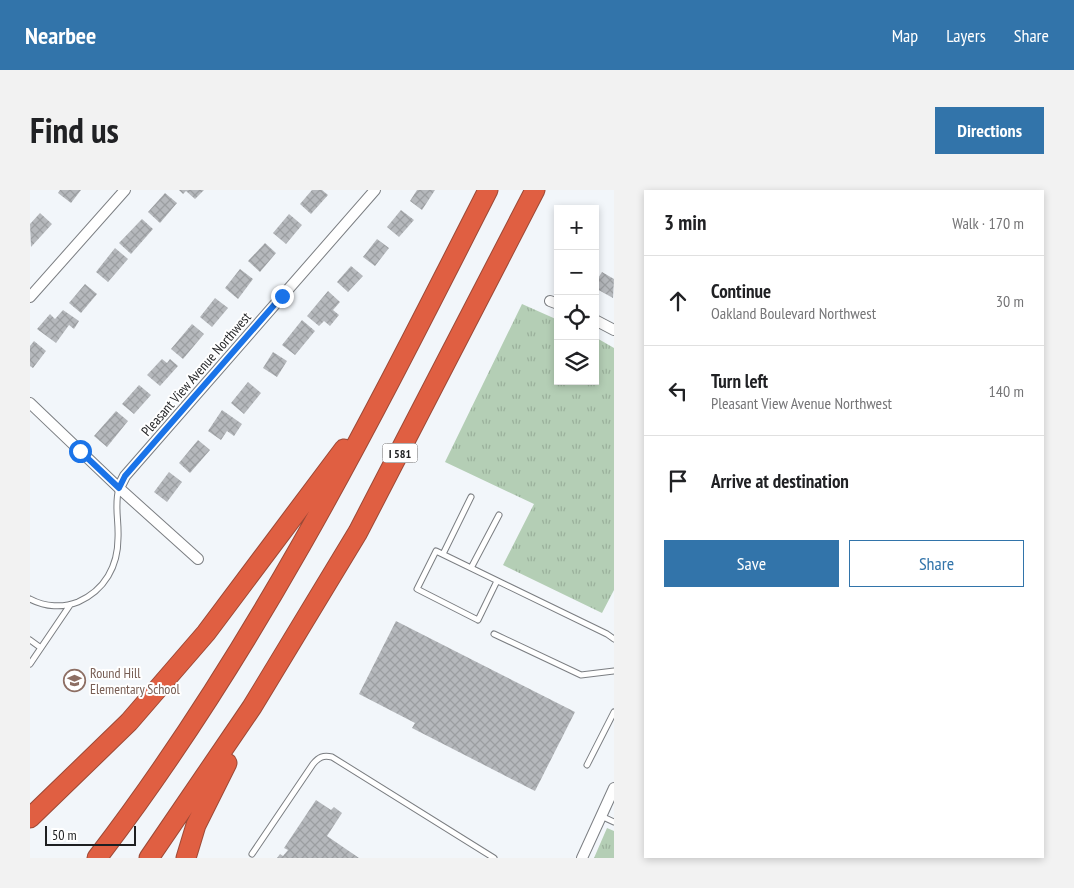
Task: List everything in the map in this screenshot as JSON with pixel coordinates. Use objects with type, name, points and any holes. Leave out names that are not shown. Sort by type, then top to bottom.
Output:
[{"type":"highway","points":[[98,858],[212,694],[274,595],[375,411],[488,190]]},
{"type":"highway","name":"I 581","points":[[149,858],[252,707],[358,532],[535,190]]},
{"type":"highway","points":[[30,818],[129,722],[206,633],[341,453],[375,411]]},
{"type":"highway","points":[[186,858],[196,825],[252,707]]},
{"type":"street","points":[[30,297],[125,190]]},
{"type":"street","name":"Pleasant View Avenue Northwest","points":[[119,488],[125,476],[375,190]]},
{"type":"street","points":[[599,322],[614,330]]},
{"type":"street","points":[[30,403],[119,488],[198,559]]},
{"type":"street","points":[[582,858],[614,788]]},
{"type":"lane","points":[[30,599],[47,605],[70,605],[94,593],[104,584],[112,570],[118,536],[116,498],[119,488]]},
{"type":"lane","points":[[443,554],[471,498]]},
{"type":"lane","points":[[471,568],[499,515]]},
{"type":"lane","points":[[498,581],[478,620],[417,589],[436,551],[498,581],[614,639]]},
{"type":"lane","points":[[30,664],[70,605]]},
{"type":"lane","points":[[494,634],[581,675],[614,672]]},
{"type":"lane","points":[[30,640],[41,648]]},
{"type":"lane","points":[[587,765],[614,712]]},
{"type":"lane","points":[[252,854],[313,764],[319,758],[326,756],[332,757],[357,772],[494,858]]},
{"type":"lane","points":[[602,816],[614,822]]},
{"type":"green space","points":[[522,304],[554,318],[554,385],[599,385],[599,339],[614,348],[614,590],[602,613],[503,565],[534,504],[445,462]]},
{"type":"green space","points":[[607,828],[614,831],[614,858],[594,858]]},
{"type":"building","points":[[60,190],[81,190],[71,203],[58,193]]},
{"type":"building","points":[[179,190],[204,190],[195,199],[186,191],[183,194]]},
{"type":"building","points":[[312,190],[322,190],[328,195],[311,214],[300,204]]},
{"type":"building","points":[[417,190],[435,190],[422,210],[410,201]]},
{"type":"building","points":[[165,193],[177,203],[160,223],[148,212]]},
{"type":"building","points":[[401,210],[414,220],[399,237],[387,227]]},
{"type":"building","points":[[40,213],[52,224],[31,247],[30,224]]},
{"type":"building","points":[[289,214],[302,225],[286,244],[273,233]]},
{"type":"building","points":[[142,219],[153,229],[131,254],[119,243]]},
{"type":"building","points":[[377,239],[389,248],[375,266],[363,257]]},
{"type":"building","points":[[265,243],[276,253],[260,272],[248,261]]},
{"type":"building","points":[[115,248],[128,259],[108,282],[96,272]]},
{"type":"building","points":[[351,266],[363,276],[348,292],[337,282]]},
{"type":"building","points":[[240,269],[253,279],[238,299],[225,288]]},
{"type":"building","points":[[602,272],[614,279],[613,298],[599,290],[599,277]]},
{"type":"building","points":[[85,284],[97,294],[81,313],[69,303]]},
{"type":"building","points":[[328,291],[340,302],[333,310],[339,315],[330,326],[324,321],[319,326],[307,316]]},
{"type":"building","points":[[215,298],[228,308],[212,327],[200,317]]},
{"type":"building","points":[[63,310],[79,321],[74,329],[69,325],[56,343],[37,329],[50,314],[55,319]]},
{"type":"building","points":[[302,320],[315,331],[295,355],[282,345]]},
{"type":"building","points":[[192,324],[204,334],[183,359],[171,349]]},
{"type":"building","points":[[34,341],[46,351],[33,368],[30,366],[30,346]]},
{"type":"building","points":[[273,352],[287,361],[277,377],[263,368]]},
{"type":"building","points":[[162,359],[167,363],[170,359],[178,366],[160,386],[147,375]]},
{"type":"building","points":[[248,382],[261,393],[244,414],[231,403]]},
{"type":"building","points":[[139,385],[151,395],[134,414],[122,404]]},
{"type":"building","points":[[222,410],[242,424],[234,436],[227,431],[221,440],[208,431]]},
{"type":"building","points":[[116,411],[128,421],[107,447],[94,436]]},
{"type":"building","points":[[198,440],[210,450],[190,473],[179,463]]},
{"type":"building","points":[[169,472],[182,482],[167,502],[154,492]]},
{"type":"building","points":[[396,621],[575,712],[535,791],[412,728],[415,723],[359,694]]},
{"type":"building","points":[[316,800],[331,810],[334,807],[342,813],[327,836],[359,858],[277,858],[280,854],[283,856],[288,850],[284,848]]},
{"type":"place","name":"Round Hill Elementary School","points":[[74,681]]},
{"type":"route","points":[[80,451],[119,488],[125,476],[282,296]]}]
